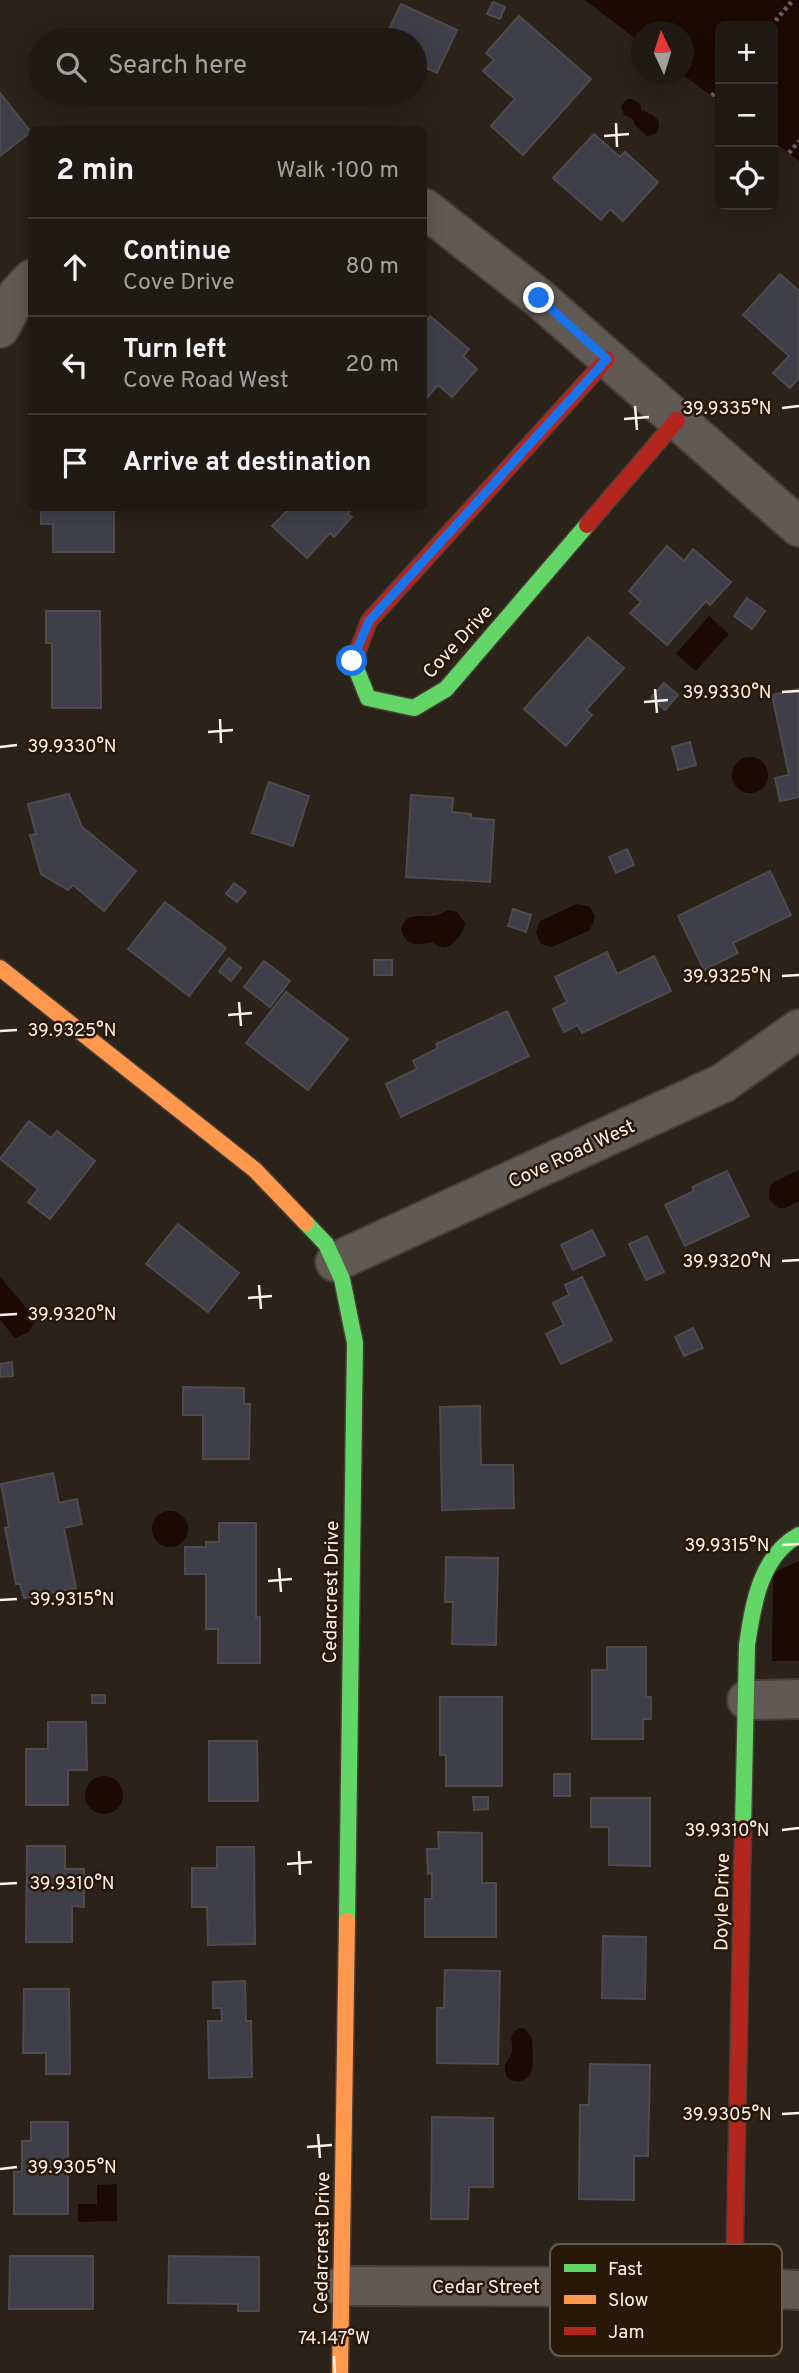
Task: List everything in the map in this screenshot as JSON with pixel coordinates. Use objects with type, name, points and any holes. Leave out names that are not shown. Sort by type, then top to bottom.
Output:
[{"type":"street","points":[[427,210],[539,298],[799,527]]},
{"type":"street","points":[[0,328],[18,294],[28,283]]},
{"type":"street","name":"Cove Drive","points":[[607,359],[369,621],[352,661],[368,698],[414,708],[446,689],[677,420]]},
{"type":"street","name":"Cedarcrest Drive","points":[[0,968],[255,1170],[326,1244],[342,1279],[355,1343],[340,2373]]},
{"type":"street","name":"Cove Road West","points":[[335,1262],[723,1083],[799,1029]]},
{"type":"street","name":"Doyle Drive","points":[[735,2244],[747,1645],[755,1592],[770,1561],[793,1537],[799,1535]]},
{"type":"street","points":[[747,1700],[799,1699]]},
{"type":"street","name":"Cedar Street","points":[[341,2286],[550,2287]]},
{"type":"path","points":[[775,21],[793,0]]},
{"type":"path","points":[[712,96],[715,92]]},
{"type":"path","points":[[789,153],[799,141]]},
{"type":"shaded area","points":[[585,0],[799,0],[799,161],[778,145],[778,21],[715,21],[715,98],[694,83],[694,21],[631,21],[631,35]]},
{"type":"shaded area","points":[[627,99],[641,105],[641,110],[658,120],[657,133],[647,136],[635,125],[632,118],[624,115],[621,106]]},
{"type":"shaded area","points":[[709,616],[729,634],[696,671],[676,654]]},
{"type":"shaded area","points":[[750,757],[763,762],[768,775],[763,788],[750,793],[737,788],[732,775],[737,762]]},
{"type":"shaded area","points":[[577,904],[590,907],[595,917],[590,930],[552,947],[541,944],[536,933],[540,921]]},
{"type":"shaded area","points":[[450,910],[457,912],[465,923],[454,943],[441,947],[430,942],[412,943],[405,938],[401,928],[407,919],[414,916],[435,916]]},
{"type":"shaded area","points":[[799,1170],[799,1201],[785,1208],[778,1208],[769,1199],[770,1186]]},
{"type":"shaded area","points":[[0,1277],[36,1319],[29,1332],[15,1338],[0,1320]]},
{"type":"shaded area","points":[[170,1511],[183,1516],[188,1529],[183,1542],[170,1547],[157,1542],[152,1529],[157,1516]]},
{"type":"shaded area","points":[[799,1561],[799,1661],[772,1661],[773,1573]]},
{"type":"shaded area","points":[[104,1776],[117,1782],[123,1795],[117,1808],[104,1814],[91,1808],[85,1795],[91,1782]]},
{"type":"shaded area","points":[[519,2028],[525,2029],[532,2038],[532,2064],[531,2072],[525,2080],[515,2081],[508,2077],[505,2068],[512,2052],[512,2036]]},
{"type":"shaded area","points":[[117,2184],[117,2221],[78,2222],[78,2204],[97,2204],[97,2185]]},
{"type":"building","points":[[493,2],[505,7],[500,19],[487,14]]},
{"type":"building","points":[[401,4],[457,30],[437,73],[427,68],[427,28],[390,28]]},
{"type":"building","points":[[519,16],[591,79],[523,155],[491,126],[515,99],[483,71],[494,60],[486,53]]},
{"type":"building","points":[[0,93],[28,128],[28,134],[0,156]]},
{"type":"building","points":[[594,134],[620,157],[625,152],[658,182],[623,221],[610,209],[601,220],[553,178]]},
{"type":"building","points":[[780,274],[799,291],[799,378],[790,388],[773,373],[789,356],[743,315]]},
{"type":"building","points":[[430,316],[469,349],[463,356],[477,369],[452,397],[438,385],[427,398],[427,320]]},
{"type":"building","points":[[41,511],[114,511],[114,552],[53,552],[53,524],[41,524]]},
{"type":"building","points":[[287,511],[350,511],[347,514],[352,517],[334,537],[330,533],[307,558],[272,526]]},
{"type":"building","points":[[667,546],[684,561],[693,549],[731,582],[710,605],[706,601],[667,645],[630,613],[641,602],[629,591]]},
{"type":"building","points":[[747,598],[765,611],[752,629],[734,616]]},
{"type":"building","points":[[46,611],[100,611],[101,708],[52,708],[52,643],[46,643]]},
{"type":"building","points":[[588,637],[624,668],[586,710],[592,715],[566,746],[524,709]]},
{"type":"building","points":[[664,683],[678,695],[665,710],[651,698]]},
{"type":"building","points":[[799,689],[799,797],[780,801],[775,778],[789,775],[772,695]]},
{"type":"building","points":[[690,742],[696,765],[678,770],[672,747]]},
{"type":"building","points":[[269,782],[309,796],[293,846],[252,833]]},
{"type":"building","points":[[69,794],[82,827],[136,871],[104,911],[73,885],[68,890],[41,874],[30,835],[36,834],[28,804]]},
{"type":"building","points":[[411,795],[453,798],[452,812],[471,814],[471,818],[494,820],[490,882],[406,877]]},
{"type":"building","points":[[627,849],[634,865],[616,873],[609,857]]},
{"type":"building","points":[[770,871],[791,915],[733,943],[738,953],[704,970],[678,916]]},
{"type":"building","points":[[234,883],[246,892],[237,902],[226,894]]},
{"type":"building","points":[[165,902],[226,948],[189,996],[128,949]]},
{"type":"building","points":[[513,909],[531,915],[526,932],[508,926]]},
{"type":"building","points":[[607,952],[617,974],[654,956],[671,991],[582,1033],[578,1025],[564,1032],[553,1009],[567,1002],[555,977]]},
{"type":"building","points":[[229,958],[241,968],[231,981],[219,971]]},
{"type":"building","points":[[374,960],[392,960],[392,975],[374,975]]},
{"type":"building","points":[[264,961],[290,981],[270,1007],[244,987]]},
{"type":"building","points":[[286,992],[348,1039],[308,1090],[246,1043]]},
{"type":"building","points":[[507,1011],[529,1056],[401,1117],[386,1084],[417,1069],[413,1061],[438,1048],[436,1044]]},
{"type":"building","points":[[29,1121],[51,1138],[57,1131],[95,1161],[50,1219],[28,1202],[38,1189],[0,1159]]},
{"type":"building","points":[[727,1171],[749,1216],[685,1246],[665,1205],[694,1191],[692,1187]]},
{"type":"building","points":[[178,1224],[239,1273],[208,1312],[146,1264]]},
{"type":"building","points":[[592,1230],[605,1255],[573,1270],[561,1245]]},
{"type":"building","points":[[647,1236],[664,1272],[646,1280],[629,1244]]},
{"type":"building","points":[[582,1277],[612,1340],[561,1364],[546,1334],[564,1325],[553,1303],[569,1295],[565,1285]]},
{"type":"building","points":[[693,1328],[703,1348],[684,1356],[675,1337]]},
{"type":"building","points":[[12,1362],[13,1376],[0,1377],[0,1364]]},
{"type":"building","points":[[183,1387],[244,1388],[244,1404],[250,1404],[249,1459],[203,1459],[203,1415],[183,1415]]},
{"type":"building","points":[[480,1406],[481,1465],[513,1465],[514,1508],[442,1510],[440,1407]]},
{"type":"building","points":[[53,1473],[59,1503],[77,1499],[82,1524],[64,1528],[76,1588],[24,1598],[20,1584],[16,1584],[5,1528],[9,1527],[1,1484]]},
{"type":"building","points":[[219,1523],[256,1523],[256,1618],[260,1617],[260,1663],[218,1663],[218,1629],[206,1629],[206,1574],[185,1574],[185,1547],[206,1547],[206,1542],[219,1542]]},
{"type":"building","points":[[446,1557],[498,1558],[496,1645],[452,1644],[453,1602],[445,1602]]},
{"type":"building","points":[[607,1647],[646,1647],[646,1697],[651,1697],[651,1719],[643,1719],[643,1739],[592,1739],[592,1670],[607,1670]]},
{"type":"building","points":[[92,1695],[105,1695],[105,1703],[92,1703]]},
{"type":"building","points":[[440,1697],[502,1697],[502,1786],[446,1786],[446,1755],[440,1755]]},
{"type":"building","points":[[48,1722],[86,1722],[87,1770],[68,1770],[68,1805],[26,1805],[26,1749],[48,1749]]},
{"type":"building","points":[[209,1741],[257,1741],[258,1801],[209,1801]]},
{"type":"building","points":[[554,1774],[570,1774],[570,1796],[554,1796]]},
{"type":"building","points":[[473,1797],[488,1797],[488,1809],[474,1810]]},
{"type":"building","points":[[591,1798],[650,1798],[650,1866],[609,1865],[609,1827],[591,1827]]},
{"type":"building","points":[[438,1832],[482,1833],[482,1883],[496,1883],[496,1937],[425,1937],[425,1899],[432,1899],[432,1873],[428,1874],[427,1849],[439,1849]]},
{"type":"building","points":[[27,1846],[65,1846],[65,1869],[84,1869],[84,1907],[72,1906],[72,1942],[26,1942]]},
{"type":"building","points":[[217,1847],[254,1847],[255,1944],[208,1945],[207,1907],[192,1907],[192,1868],[217,1868]]},
{"type":"building","points":[[603,1936],[646,1937],[645,1999],[602,1998]]},
{"type":"building","points":[[445,1970],[500,1971],[498,2064],[437,2063],[437,2008],[444,2008]]},
{"type":"building","points":[[245,1981],[246,2021],[251,2021],[252,2077],[209,2078],[208,2021],[222,2021],[221,2008],[213,2008],[213,1982]]},
{"type":"building","points":[[24,1989],[69,1989],[70,2074],[46,2074],[46,2053],[23,2053]]},
{"type":"building","points":[[590,2064],[650,2065],[648,2156],[634,2156],[634,2200],[579,2199],[580,2105],[589,2105]]},
{"type":"building","points":[[432,2117],[493,2118],[493,2187],[469,2187],[468,2219],[431,2219]]},
{"type":"building","points":[[31,2122],[68,2122],[68,2214],[14,2214],[14,2172],[22,2172],[22,2141],[31,2141]]},
{"type":"building","points":[[10,2256],[93,2256],[93,2309],[9,2309]]},
{"type":"building","points":[[169,2256],[259,2257],[259,2311],[238,2311],[238,2304],[168,2303]]},
{"type":"traffic: fast","points":[[358,650],[353,661],[368,698],[414,708],[446,689],[587,525]]},
{"type":"traffic: fast","points":[[306,1223],[326,1244],[342,1279],[355,1343],[347,1921]]},
{"type":"traffic: fast","points":[[743,1828],[747,1645],[752,1614],[767,1568],[775,1555],[799,1535]]},
{"type":"traffic: slow","points":[[0,968],[255,1170],[306,1223]]},
{"type":"traffic: slow","points":[[340,2373],[347,1921]]},
{"type":"traffic: jam","points":[[358,650],[369,621],[607,359]]},
{"type":"traffic: jam","points":[[587,525],[677,420]]},
{"type":"traffic: jam","points":[[735,2244],[743,1828]]},
{"type":"route","points":[[352,661],[369,621],[607,359],[539,298]]}]
